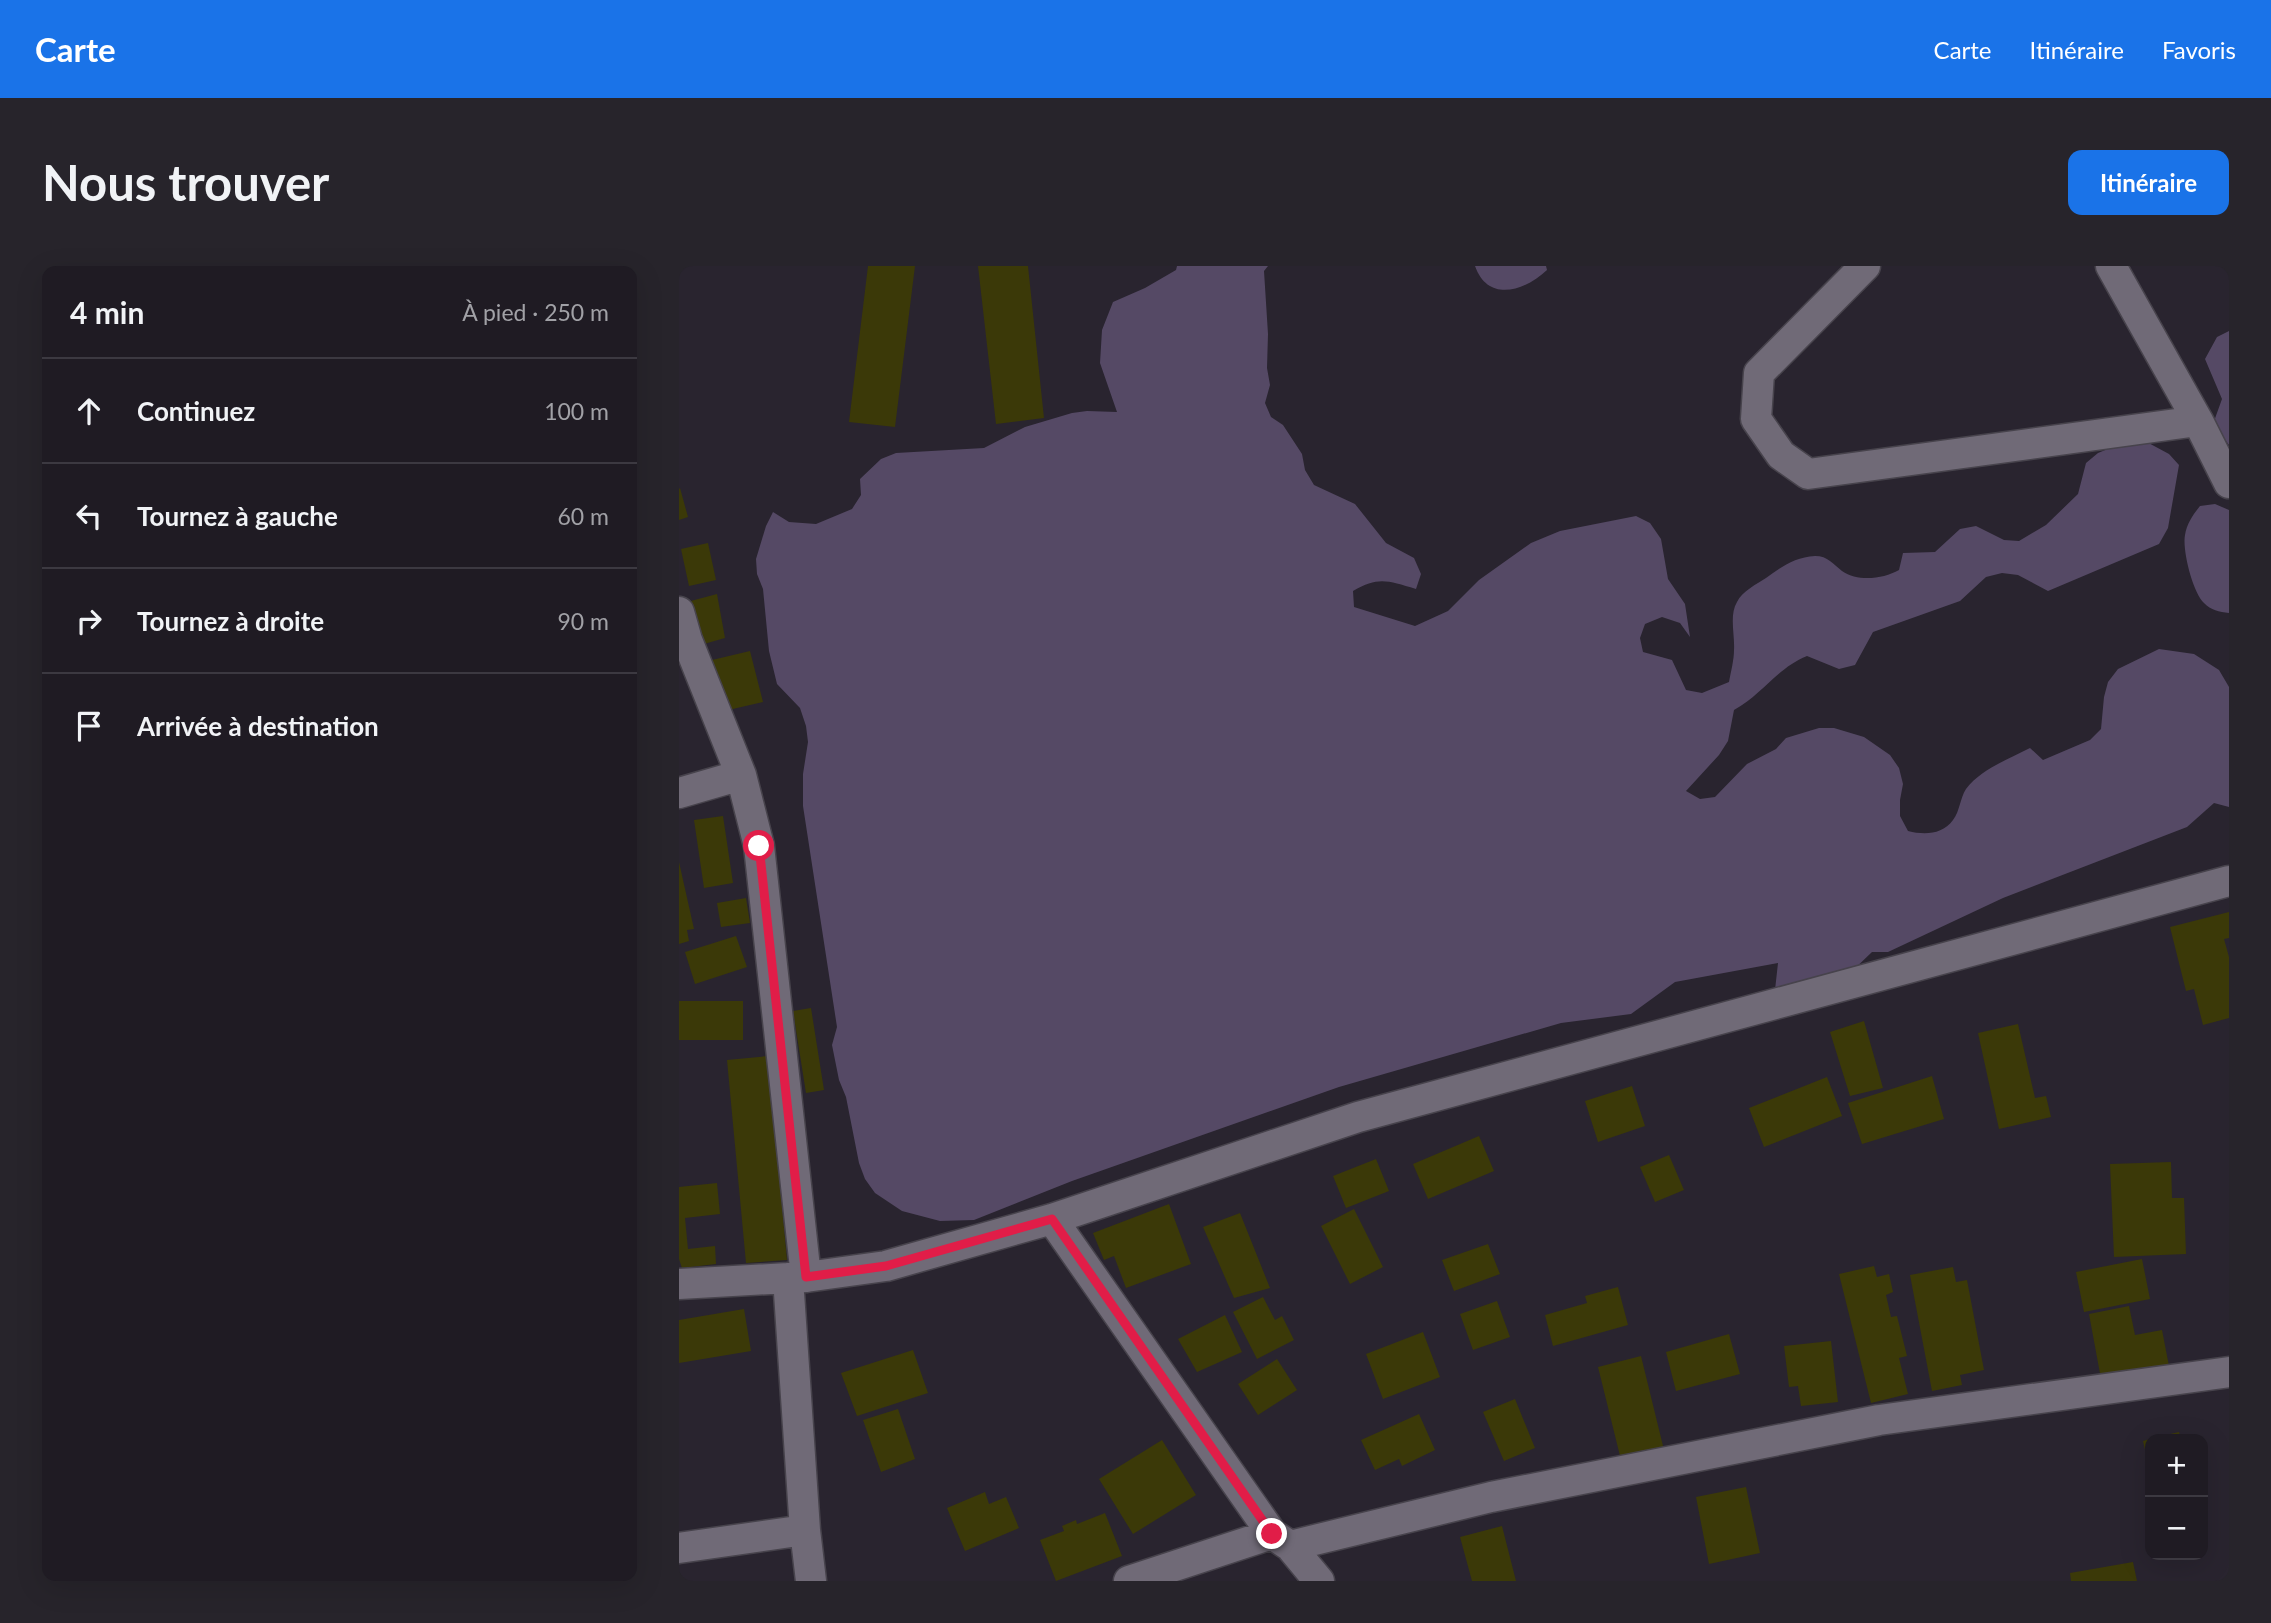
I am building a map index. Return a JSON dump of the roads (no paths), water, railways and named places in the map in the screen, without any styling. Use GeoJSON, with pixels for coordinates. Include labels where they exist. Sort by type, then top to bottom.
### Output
{"type":"FeatureCollection","features":[{"type":"Feature","properties":{"kind":"street"},"geometry":{"type":"LineString","coordinates":[[1865,266],[1759,373],[1756,419],[1781,455],[1808,474],[2198,421]]}},
{"type":"Feature","properties":{"kind":"street"},"geometry":{"type":"LineString","coordinates":[[2111,266],[2198,421],[2229,483]]}},
{"type":"Feature","properties":{"kind":"street"},"geometry":{"type":"LineString","coordinates":[[679,612],[687,640],[741,775],[759,846],[797,1277],[805,1531],[811,1581]]}},
{"type":"Feature","properties":{"kind":"street"},"geometry":{"type":"LineString","coordinates":[[679,793],[741,775]]}},
{"type":"Feature","properties":{"kind":"street"},"geometry":{"type":"LineString","coordinates":[[679,1284],[797,1277],[886,1266],[1052,1219],[1358,1117],[2229,881]]}},
{"type":"Feature","properties":{"kind":"street"},"geometry":{"type":"LineString","coordinates":[[1052,1219],[1281,1540],[1319,1581]]}},
{"type":"Feature","properties":{"kind":"street"},"geometry":{"type":"LineString","coordinates":[[1129,1581],[1281,1540],[1879,1420],[2229,1372]]}},
{"type":"Feature","properties":{"kind":"street"},"geometry":{"type":"LineString","coordinates":[[679,1548],[805,1531]]}}]}
